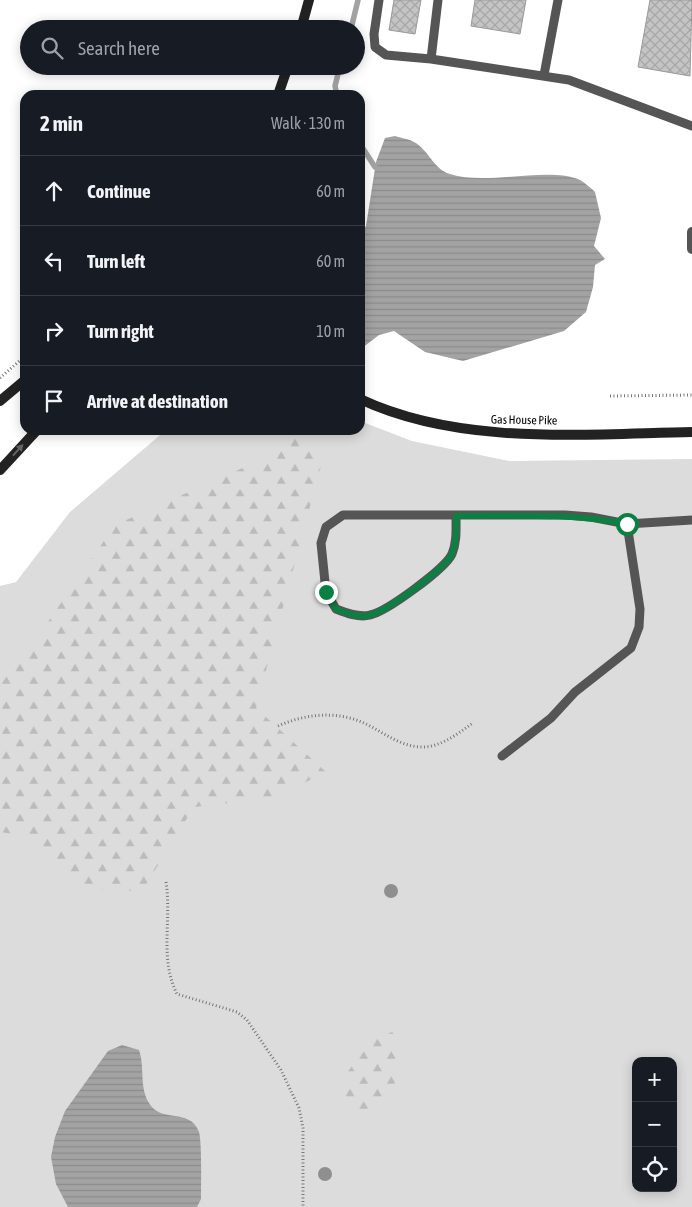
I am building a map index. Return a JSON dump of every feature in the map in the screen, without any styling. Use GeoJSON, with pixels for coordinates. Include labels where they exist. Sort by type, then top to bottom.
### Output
{"type":"FeatureCollection","features":[{"type":"Feature","properties":{"kind":"main road"},"geometry":{"type":"LineString","coordinates":[[303,20],[309,0]]}},
{"type":"Feature","properties":{"kind":"main road"},"geometry":{"type":"LineString","coordinates":[[280,90],[285,75]]}},
{"type":"Feature","properties":{"kind":"main road"},"geometry":{"type":"LineString","coordinates":[[0,401],[20,384]]}},
{"type":"Feature","properties":{"kind":"main road","name":"Gas House Pike"},"geometry":{"type":"LineString","coordinates":[[365,402],[378,408],[433,422],[480,431],[603,434],[692,432]]}},
{"type":"Feature","properties":{"kind":"main road"},"geometry":{"type":"LineString","coordinates":[[0,470],[32,435]]}},
{"type":"Feature","properties":{"kind":"street"},"geometry":{"type":"LineString","coordinates":[[692,232],[692,249]]}},
{"type":"Feature","properties":{"kind":"lane"},"geometry":{"type":"LineString","coordinates":[[379,0],[374,34],[375,47],[386,55],[431,59],[569,80],[692,126]]}},
{"type":"Feature","properties":{"kind":"lane"},"geometry":{"type":"LineString","coordinates":[[431,59],[438,0]]}},
{"type":"Feature","properties":{"kind":"lane"},"geometry":{"type":"LineString","coordinates":[[544,75],[558,0]]}},
{"type":"Feature","properties":{"kind":"lane"},"geometry":{"type":"LineString","coordinates":[[456,516],[456,539],[451,555],[440,568],[402,598],[370,615],[350,614],[336,609],[326,592],[321,543],[326,527],[343,515],[565,515],[592,517],[627,524],[692,520]]}},
{"type":"Feature","properties":{"kind":"lane"},"geometry":{"type":"LineString","coordinates":[[502,756],[551,718],[575,692],[630,648],[639,627],[640,609],[627,524]]}},
{"type":"Feature","properties":{"kind":"path"},"geometry":{"type":"LineString","coordinates":[[0,378],[20,360]]}},
{"type":"Feature","properties":{"kind":"path"},"geometry":{"type":"LineString","coordinates":[[610,396],[692,394]]}},
{"type":"Feature","properties":{"kind":"path"},"geometry":{"type":"LineString","coordinates":[[278,726],[297,717],[316,715],[342,716],[367,724],[405,745],[424,747],[446,742],[473,723]]}},
{"type":"Feature","properties":{"kind":"path"},"geometry":{"type":"LineString","coordinates":[[166,882],[169,900],[166,957],[170,980],[177,994],[237,1012],[247,1020],[281,1070],[299,1108],[304,1128],[304,1207]]}},
{"type":"Feature","properties":{"kind":"green space"},"geometry":{"type":"Polygon","coordinates":[[[365,423],[412,441],[509,461],[692,459],[692,1207],[0,1207],[0,586],[16,582],[70,512],[160,435],[365,435],[365,423]]]}},
{"type":"Feature","properties":{"kind":"green space"},"geometry":{"type":"Polygon","coordinates":[[[295,435],[305,435],[323,458],[256,708],[326,772],[274,798],[194,807],[142,891],[83,889],[20,835],[0,832],[0,685],[43,629],[115,525],[265,458],[295,435]]]}},
{"type":"Feature","properties":{"kind":"green space"},"geometry":{"type":"Polygon","coordinates":[[[392,1032],[401,1041],[401,1062],[390,1099],[374,1116],[354,1109],[343,1093],[346,1074],[372,1040],[392,1032]]]}},
{"type":"Feature","properties":{"kind":"shaded area"},"geometry":{"type":"Polygon","coordinates":[[[395,136],[414,142],[424,150],[439,168],[450,174],[481,178],[535,175],[567,176],[580,180],[593,190],[601,218],[594,246],[605,259],[595,265],[593,287],[586,312],[564,331],[463,361],[425,352],[394,331],[379,335],[365,346],[365,228],[376,162],[385,138],[395,136]]]}},
{"type":"Feature","properties":{"kind":"shaded area"},"geometry":{"type":"Polygon","coordinates":[[[122,1045],[139,1050],[144,1090],[149,1103],[154,1109],[161,1113],[189,1120],[195,1124],[199,1132],[201,1199],[197,1207],[68,1207],[56,1184],[51,1157],[55,1137],[65,1111],[108,1051],[122,1045]]]}},
{"type":"Feature","properties":{"kind":"building"},"geometry":{"type":"Polygon","coordinates":[[[394,0],[421,0],[415,34],[389,30],[394,0]]]}},
{"type":"Feature","properties":{"kind":"building"},"geometry":{"type":"Polygon","coordinates":[[[475,0],[526,0],[520,34],[471,26],[475,0]]]}},
{"type":"Feature","properties":{"kind":"building"},"geometry":{"type":"Polygon","coordinates":[[[650,0],[692,0],[690,76],[638,67],[650,0]]]}},
{"type":"Feature","properties":{"kind":"waterway"},"geometry":{"type":"LineString","coordinates":[[353,20],[358,0]]}},
{"type":"Feature","properties":{"kind":"waterway"},"geometry":{"type":"LineString","coordinates":[[336,90],[338,75]]}},
{"type":"Feature","properties":{"kind":"waterway"},"geometry":{"type":"LineString","coordinates":[[365,152],[375,167]]}},
{"type":"Feature","properties":{"kind":"route"},"geometry":{"type":"LineString","coordinates":[[326,592],[336,609],[350,614],[370,615],[402,598],[440,568],[451,555],[456,539],[456,516],[565,515],[592,517],[627,524]]}}]}
